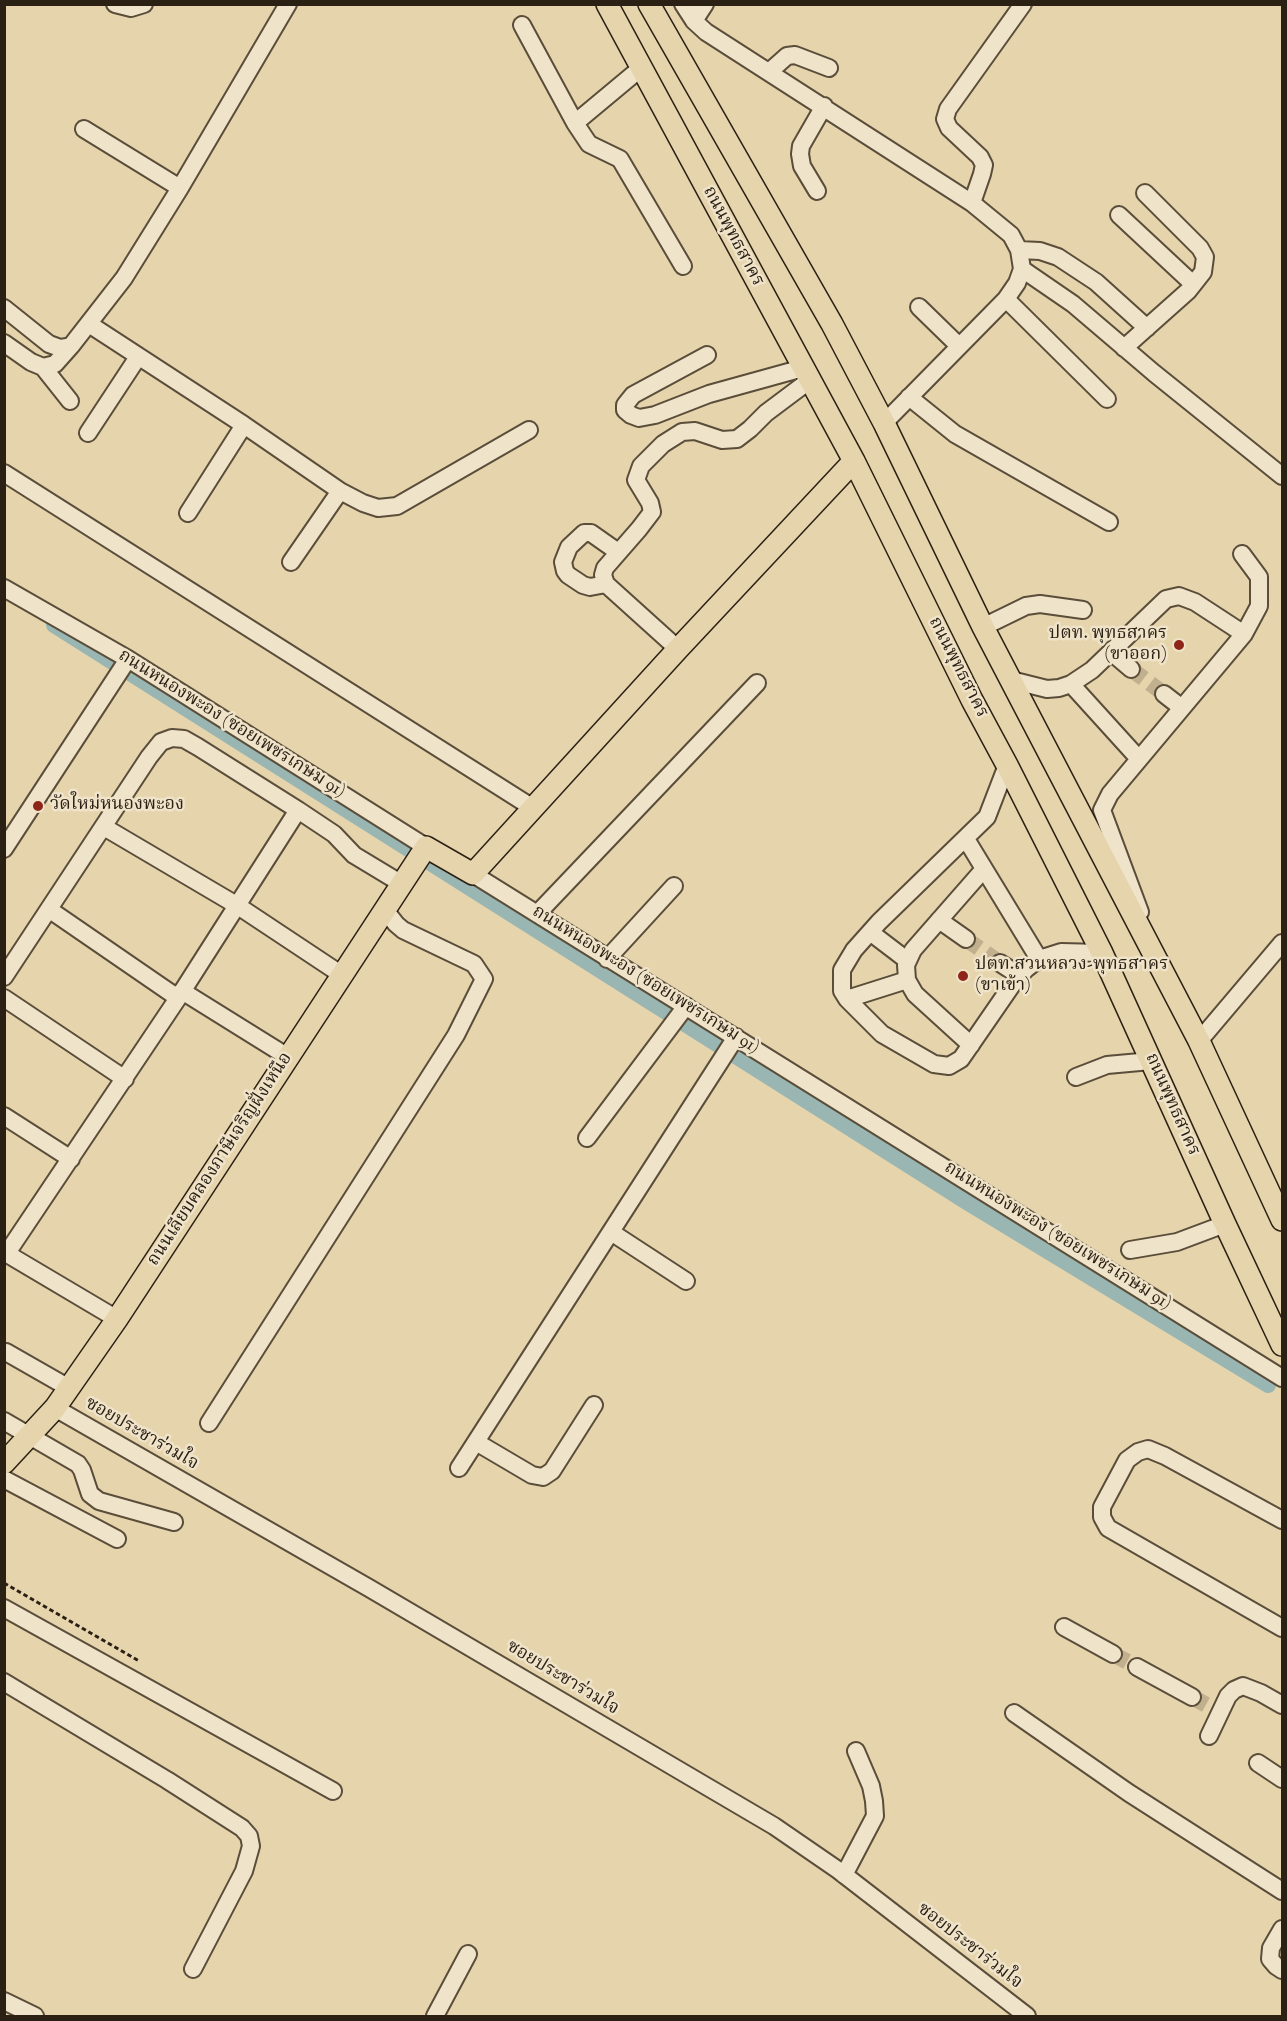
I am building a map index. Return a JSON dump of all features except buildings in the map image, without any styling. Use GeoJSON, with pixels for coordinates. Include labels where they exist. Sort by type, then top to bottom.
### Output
{"type":"FeatureCollection","features":[{"type":"Feature","properties":{"kind":"main road","name":"ถนนพุทธสาคร"},"geometry":{"type":"LineString","coordinates":[[607,4],[854,461],[967,690],[1102,953],[1282,1345]]}},
{"type":"Feature","properties":{"kind":"main road"},"geometry":{"type":"LineString","coordinates":[[649,4],[832,324],[884,423],[982,627],[1199,1041],[1282,1220]]}},
{"type":"Feature","properties":{"kind":"main road"},"geometry":{"type":"LineString","coordinates":[[473,874],[678,649],[854,461]]}},
{"type":"Feature","properties":{"kind":"main road","name":"ถนนหนองพะอง (ซอยเพชรเกษม 91)"},"geometry":{"type":"LineString","coordinates":[[426,847],[473,874]]}},
{"type":"Feature","properties":{"kind":"main road","name":"ถนนเลียบคลองภาษีเจริญฝั่งเหนือ"},"geometry":{"type":"LineString","coordinates":[[4,1463],[55,1408],[117,1319],[426,847]]}},
{"type":"Feature","properties":{"kind":"street"},"geometry":{"type":"LineString","coordinates":[[115,4],[131,8],[144,4]]}},
{"type":"Feature","properties":{"kind":"street"},"geometry":{"type":"LineString","coordinates":[[43,367],[55,364],[124,278],[180,188],[288,4]]}},
{"type":"Feature","properties":{"kind":"street"},"geometry":{"type":"LineString","coordinates":[[683,4],[694,21],[706,32],[972,203],[1011,235],[1019,250],[1022,269],[1017,283],[1006,299],[884,423]]}},
{"type":"Feature","properties":{"kind":"street"},"geometry":{"type":"LineString","coordinates":[[694,21],[705,4]]}},
{"type":"Feature","properties":{"kind":"street"},"geometry":{"type":"LineString","coordinates":[[972,203],[984,165],[950,128],[945,119],[948,109],[1023,4]]}},
{"type":"Feature","properties":{"kind":"street"},"geometry":{"type":"LineString","coordinates":[[522,25],[580,133],[589,144],[620,159],[683,266]]}},
{"type":"Feature","properties":{"kind":"street"},"geometry":{"type":"LineString","coordinates":[[769,72],[787,56],[795,55],[829,68]]}},
{"type":"Feature","properties":{"kind":"street"},"geometry":{"type":"LineString","coordinates":[[575,123],[641,68]]}},
{"type":"Feature","properties":{"kind":"street"},"geometry":{"type":"LineString","coordinates":[[817,191],[802,166],[800,154],[801,146],[824,106]]}},
{"type":"Feature","properties":{"kind":"street"},"geometry":{"type":"LineString","coordinates":[[84,129],[180,188]]}},
{"type":"Feature","properties":{"kind":"street"},"geometry":{"type":"LineString","coordinates":[[1124,348],[1203,272],[1205,257],[1200,248],[1145,193]]}},
{"type":"Feature","properties":{"kind":"street"},"geometry":{"type":"LineString","coordinates":[[1119,215],[1193,284]]}},
{"type":"Feature","properties":{"kind":"street"},"geometry":{"type":"LineString","coordinates":[[1019,250],[1040,251],[1058,257],[1096,282],[1147,328]]}},
{"type":"Feature","properties":{"kind":"street"},"geometry":{"type":"LineString","coordinates":[[1022,269],[1073,304],[1282,476]]}},
{"type":"Feature","properties":{"kind":"street"},"geometry":{"type":"LineString","coordinates":[[1006,299],[1107,399]]}},
{"type":"Feature","properties":{"kind":"street"},"geometry":{"type":"LineString","coordinates":[[4,308],[49,344],[60,348],[71,346]]}},
{"type":"Feature","properties":{"kind":"street"},"geometry":{"type":"LineString","coordinates":[[919,308],[959,346]]}},
{"type":"Feature","properties":{"kind":"street"},"geometry":{"type":"LineString","coordinates":[[89,324],[340,491],[378,508],[397,506],[529,430]]}},
{"type":"Feature","properties":{"kind":"street"},"geometry":{"type":"LineString","coordinates":[[4,344],[43,367],[70,401]]}},
{"type":"Feature","properties":{"kind":"street"},"geometry":{"type":"LineString","coordinates":[[707,355],[633,395],[625,405],[625,410],[639,418],[655,415],[709,394],[806,374]]}},
{"type":"Feature","properties":{"kind":"street"},"geometry":{"type":"LineString","coordinates":[[88,433],[138,357]]}},
{"type":"Feature","properties":{"kind":"street"},"geometry":{"type":"LineString","coordinates":[[678,649],[606,584],[603,575],[605,568],[652,512],[650,503],[636,480],[641,466],[663,444],[681,432],[694,431],[722,440],[737,439],[806,374]]}},
{"type":"Feature","properties":{"kind":"street"},"geometry":{"type":"LineString","coordinates":[[909,397],[955,434],[1109,522]]}},
{"type":"Feature","properties":{"kind":"street"},"geometry":{"type":"LineString","coordinates":[[188,513],[244,425]]}},
{"type":"Feature","properties":{"kind":"street"},"geometry":{"type":"LineString","coordinates":[[4,473],[533,808]]}},
{"type":"Feature","properties":{"kind":"street"},"geometry":{"type":"LineString","coordinates":[[291,562],[340,491]]}},
{"type":"Feature","properties":{"kind":"street"},"geometry":{"type":"LineString","coordinates":[[606,584],[590,587],[583,585],[568,575],[563,562],[569,547],[584,533],[591,533],[618,552]]}},
{"type":"Feature","properties":{"kind":"street"},"geometry":{"type":"LineString","coordinates":[[1165,978],[1102,810],[1110,794],[1244,634],[1259,606],[1260,590],[1259,577],[1242,554]]}},
{"type":"Feature","properties":{"kind":"street","name":"ถนนหนองพะอง (ซอยเพชรเกษม 91)"},"geometry":{"type":"LineString","coordinates":[[4,588],[128,659],[426,847]]}},
{"type":"Feature","properties":{"kind":"street"},"geometry":{"type":"LineString","coordinates":[[1011,680],[1047,689],[1071,684],[1092,670],[1166,599],[1179,596],[1195,602],[1244,634]]}},
{"type":"Feature","properties":{"kind":"street"},"geometry":{"type":"LineString","coordinates":[[982,627],[1026,606],[1040,604],[1083,610]]}},
{"type":"Feature","properties":{"kind":"street"},"geometry":{"type":"LineString","coordinates":[[1111,652],[1131,669]]}},
{"type":"Feature","properties":{"kind":"street"},"geometry":{"type":"LineString","coordinates":[[4,849],[128,659]]}},
{"type":"Feature","properties":{"kind":"street"},"geometry":{"type":"LineString","coordinates":[[537,914],[757,683]]}},
{"type":"Feature","properties":{"kind":"street"},"geometry":{"type":"LineString","coordinates":[[1071,684],[1139,759]]}},
{"type":"Feature","properties":{"kind":"street"},"geometry":{"type":"LineString","coordinates":[[1164,694],[1182,708]]}},
{"type":"Feature","properties":{"kind":"street"},"geometry":{"type":"LineString","coordinates":[[4,977],[149,757],[160,742],[172,738],[184,739],[198,747],[298,810],[334,834],[354,855],[402,884]]}},
{"type":"Feature","properties":{"kind":"street"},"geometry":{"type":"LineString","coordinates":[[1007,765],[987,817],[854,950],[842,970],[842,991],[882,1034],[934,1064],[949,1066],[961,1059],[1020,976],[1039,959],[1061,952],[1102,953]]}},
{"type":"Feature","properties":{"kind":"street"},"geometry":{"type":"LineString","coordinates":[[117,1319],[6,1252],[71,1160],[238,906],[298,810]]}},
{"type":"Feature","properties":{"kind":"street"},"geometry":{"type":"LineString","coordinates":[[104,827],[238,906],[342,975]]}},
{"type":"Feature","properties":{"kind":"street"},"geometry":{"type":"LineString","coordinates":[[966,838],[1039,959]]}},
{"type":"Feature","properties":{"kind":"street"},"geometry":{"type":"LineString","coordinates":[[971,1045],[915,994],[907,980],[906,965],[913,950],[984,869]]}},
{"type":"Feature","properties":{"kind":"street","name":"ถนนหนองพะอง (ซอยเพชรเกษม 91)"},"geometry":{"type":"LineString","coordinates":[[473,874],[1282,1377]]}},
{"type":"Feature","properties":{"kind":"street"},"geometry":{"type":"LineString","coordinates":[[607,959],[674,886]]}},
{"type":"Feature","properties":{"kind":"street"},"geometry":{"type":"LineString","coordinates":[[50,910],[180,994],[288,1057]]}},
{"type":"Feature","properties":{"kind":"street"},"geometry":{"type":"LineString","coordinates":[[209,1423],[456,1035],[484,979],[474,964],[403,930],[385,910]]}},
{"type":"Feature","properties":{"kind":"street"},"geometry":{"type":"LineString","coordinates":[[939,920],[966,939]]}},
{"type":"Feature","properties":{"kind":"street"},"geometry":{"type":"LineString","coordinates":[[870,932],[908,961]]}},
{"type":"Feature","properties":{"kind":"street"},"geometry":{"type":"LineString","coordinates":[[1199,1041],[1282,942]]}},
{"type":"Feature","properties":{"kind":"street"},"geometry":{"type":"LineString","coordinates":[[1000,963],[1020,976]]}},
{"type":"Feature","properties":{"kind":"street"},"geometry":{"type":"LineString","coordinates":[[847,999],[907,980]]}},
{"type":"Feature","properties":{"kind":"street"},"geometry":{"type":"LineString","coordinates":[[4,998],[125,1078]]}},
{"type":"Feature","properties":{"kind":"street"},"geometry":{"type":"LineString","coordinates":[[588,1138],[686,1006]]}},
{"type":"Feature","properties":{"kind":"street"},"geometry":{"type":"LineString","coordinates":[[459,1468],[736,1037]]}},
{"type":"Feature","properties":{"kind":"street"},"geometry":{"type":"LineString","coordinates":[[1076,1077],[1107,1065],[1151,1060]]}},
{"type":"Feature","properties":{"kind":"street"},"geometry":{"type":"LineString","coordinates":[[4,1116],[71,1160]]}},
{"type":"Feature","properties":{"kind":"street"},"geometry":{"type":"LineString","coordinates":[[1130,1250],[1177,1242],[1225,1224]]}},
{"type":"Feature","properties":{"kind":"street"},"geometry":{"type":"LineString","coordinates":[[611,1232],[686,1281]]}},
{"type":"Feature","properties":{"kind":"street"},"geometry":{"type":"LineString","coordinates":[[6,1352],[69,1388]]}},
{"type":"Feature","properties":{"kind":"street"},"geometry":{"type":"LineString","coordinates":[[476,1442],[532,1475],[543,1477],[552,1471],[594,1405]]}},
{"type":"Feature","properties":{"kind":"street","name":"ซอยประชาร่วมใจ"},"geometry":{"type":"LineString","coordinates":[[55,1408],[379,1593],[774,1826],[844,1875],[1027,2016]]}},
{"type":"Feature","properties":{"kind":"street"},"geometry":{"type":"LineString","coordinates":[[4,1421],[78,1464],[90,1494],[99,1501],[174,1522]]}},
{"type":"Feature","properties":{"kind":"street"},"geometry":{"type":"LineString","coordinates":[[1282,1520],[1148,1449],[1138,1452],[1127,1460],[1102,1507],[1102,1517],[1108,1528],[1282,1628]]}},
{"type":"Feature","properties":{"kind":"street"},"geometry":{"type":"LineString","coordinates":[[4,1479],[117,1539]]}},
{"type":"Feature","properties":{"kind":"street"},"geometry":{"type":"LineString","coordinates":[[4,1608],[333,1791]]}},
{"type":"Feature","properties":{"kind":"street"},"geometry":{"type":"LineString","coordinates":[[1064,1627],[1113,1654]]}},
{"type":"Feature","properties":{"kind":"street"},"geometry":{"type":"LineString","coordinates":[[1137,1667],[1192,1697]]}},
{"type":"Feature","properties":{"kind":"street"},"geometry":{"type":"LineString","coordinates":[[4,1682],[195,1798],[242,1828],[249,1836],[251,1846],[244,1871],[193,1969]]}},
{"type":"Feature","properties":{"kind":"street"},"geometry":{"type":"LineString","coordinates":[[1209,1736],[1214,1708],[1234,1690],[1244,1686],[1282,1705]]}},
{"type":"Feature","properties":{"kind":"street"},"geometry":{"type":"LineString","coordinates":[[1014,1713],[1130,1793],[1282,1891]]}},
{"type":"Feature","properties":{"kind":"street"},"geometry":{"type":"LineString","coordinates":[[844,1875],[875,1816],[871,1786],[856,1751]]}},
{"type":"Feature","properties":{"kind":"street"},"geometry":{"type":"LineString","coordinates":[[1258,1763],[1282,1779]]}},
{"type":"Feature","properties":{"kind":"street"},"geometry":{"type":"LineString","coordinates":[[1282,1929],[1271,1948],[1270,1959],[1282,1970]]}},
{"type":"Feature","properties":{"kind":"street"},"geometry":{"type":"LineString","coordinates":[[435,2016],[468,1954]]}},
{"type":"Feature","properties":{"kind":"street"},"geometry":{"type":"LineString","coordinates":[[4,2001],[35,2016]]}},
{"type":"Feature","properties":{"kind":"path"},"geometry":{"type":"LineString","coordinates":[[4,1583],[139,1661]]}},
{"type":"Feature","properties":{"kind":"waterway"},"geometry":{"type":"LineString","coordinates":[[54,625],[965,1201],[1268,1385]]}},
{"type":"Feature","properties":{"kind":"tunnel"},"geometry":{"type":"LineString","coordinates":[[1131,669],[1164,694]]}},
{"type":"Feature","properties":{"kind":"tunnel"},"geometry":{"type":"LineString","coordinates":[[966,939],[1000,963]]}},
{"type":"Feature","properties":{"kind":"tunnel"},"geometry":{"type":"LineString","coordinates":[[1113,1654],[1137,1667]]}},
{"type":"Feature","properties":{"kind":"tunnel"},"geometry":{"type":"LineString","coordinates":[[1192,1697],[1208,1706]]}},
{"type":"Feature","properties":{"kind":"place","name":"ปตท. พุทธสาคร (ขาออก)"},"geometry":{"type":"Point","coordinates":[1179,645]}},
{"type":"Feature","properties":{"kind":"place","name":"วัดใหม่หนองพะอง"},"geometry":{"type":"Point","coordinates":[38,806]}},
{"type":"Feature","properties":{"kind":"place","name":"ปตท.สวนหลวง-พุทธสาคร (ขาเข้า)"},"geometry":{"type":"Point","coordinates":[963,976]}}]}
